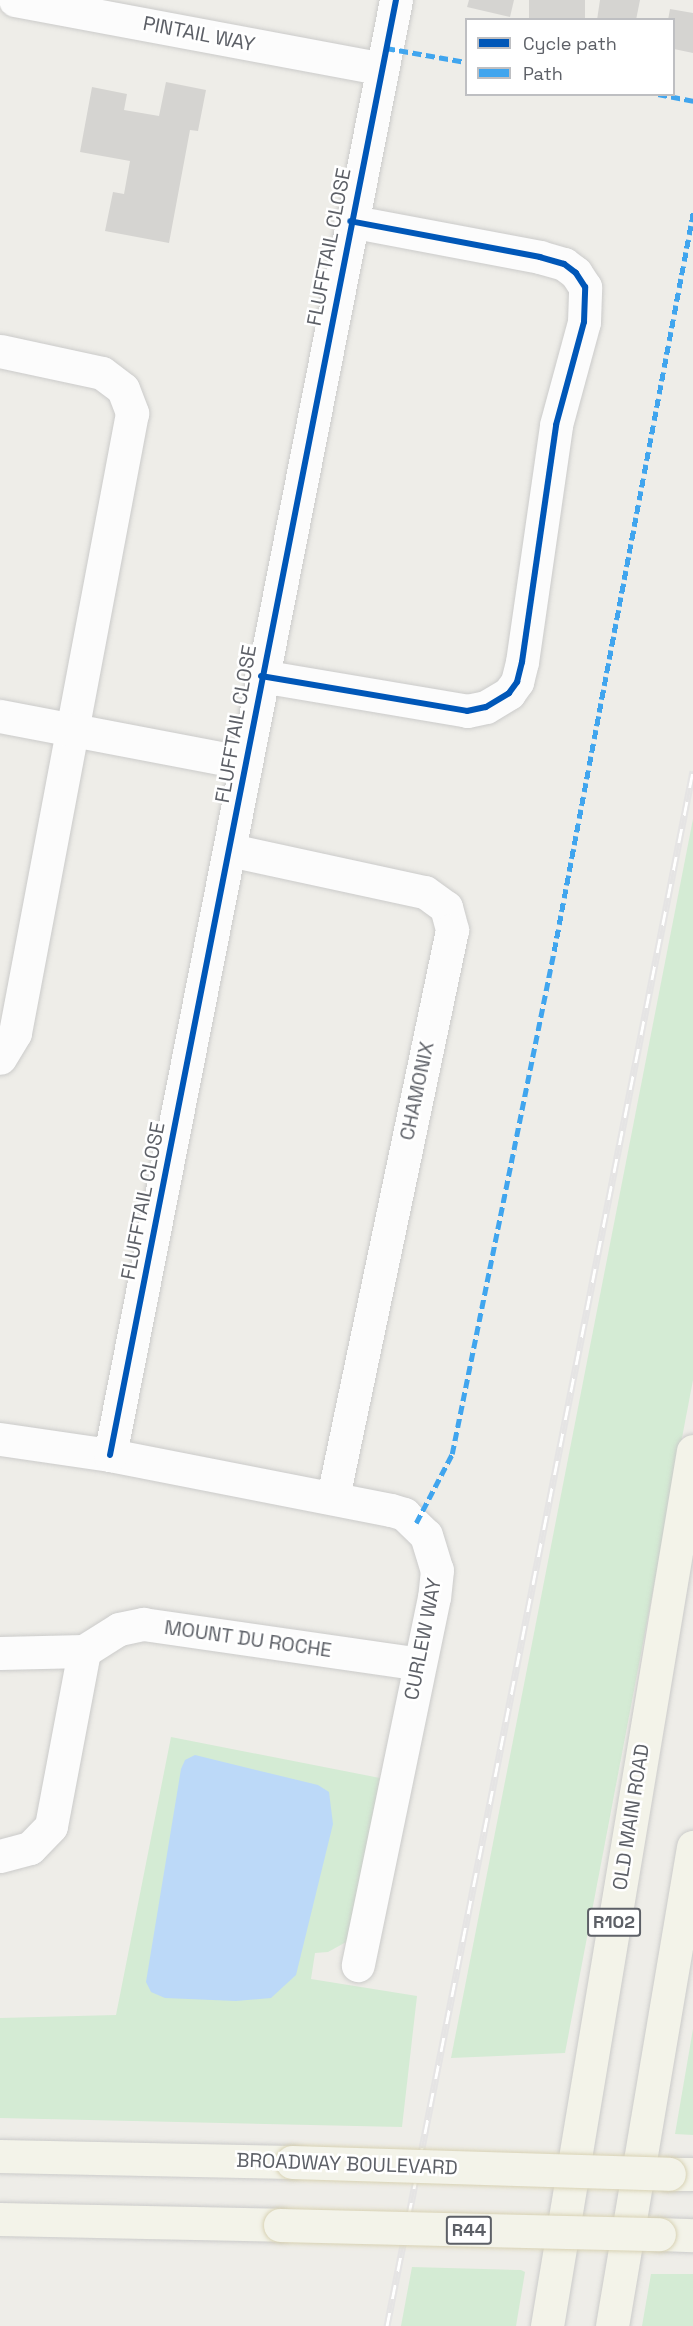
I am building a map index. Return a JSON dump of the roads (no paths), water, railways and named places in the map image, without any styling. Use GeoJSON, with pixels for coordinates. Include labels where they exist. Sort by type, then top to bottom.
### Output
{"type":"FeatureCollection","features":[{"type":"Feature","properties":{"kind":"main road","name":"OLD MAIN ROAD"},"geometry":{"type":"LineString","coordinates":[[547,2326],[693,1451]]}},
{"type":"Feature","properties":{"kind":"main road"},"geometry":{"type":"LineString","coordinates":[[612,2326],[693,1847]]}},
{"type":"Feature","properties":{"kind":"main road","name":"BROADWAY BOULEVARD"},"geometry":{"type":"LineString","coordinates":[[0,2156],[681,2174]]}},
{"type":"Feature","properties":{"kind":"main road","name":"R44"},"geometry":{"type":"LineString","coordinates":[[0,2219],[693,2235]]}},
{"type":"Feature","properties":{"kind":"street","name":"PINTAIL WAY"},"geometry":{"type":"LineString","coordinates":[[15,0],[382,69]]}},
{"type":"Feature","properties":{"kind":"street","name":"FLUFFTAIL CLOSE"},"geometry":{"type":"LineString","coordinates":[[110,1455],[230,850],[261,676],[350,221],[396,0]]}},
{"type":"Feature","properties":{"kind":"street"},"geometry":{"type":"LineString","coordinates":[[261,676],[467,711],[486,707],[509,693],[517,682],[522,662],[556,425],[584,322],[585,287],[576,273],[564,264],[540,257],[350,221]]}},
{"type":"Feature","properties":{"kind":"street"},"geometry":{"type":"LineString","coordinates":[[0,351],[102,373],[123,388],[132,413],[15,1033],[0,1058]]}},
{"type":"Feature","properties":{"kind":"street"},"geometry":{"type":"LineString","coordinates":[[0,716],[246,763]]}},
{"type":"Feature","properties":{"kind":"street","name":"CHAMONIX"},"geometry":{"type":"LineString","coordinates":[[230,850],[425,892],[446,907],[452,930],[333,1497]]}},
{"type":"Feature","properties":{"kind":"street","name":"CURLEW WAY"},"geometry":{"type":"LineString","coordinates":[[0,1439],[110,1455],[333,1497],[404,1514],[426,1535],[437,1570],[358,1965]]}},
{"type":"Feature","properties":{"kind":"street","name":"MOUNT DU ROCHE"},"geometry":{"type":"LineString","coordinates":[[84,1651],[119,1629],[143,1624],[418,1664]]}},
{"type":"Feature","properties":{"kind":"street"},"geometry":{"type":"LineString","coordinates":[[0,1653],[84,1651],[51,1826],[30,1848],[0,1856]]}},
{"type":"Feature","properties":{"kind":"water"},"geometry":{"type":"Polygon","coordinates":[[[195,1755],[318,1785],[329,1792],[333,1824],[296,1975],[271,1998],[236,2001],[165,1998],[151,1992],[146,1982],[181,1769],[185,1760],[195,1755]]]}},
{"type":"Feature","properties":{"kind":"railway"},"geometry":{"type":"LineString","coordinates":[[387,2326],[693,771]]}}]}
